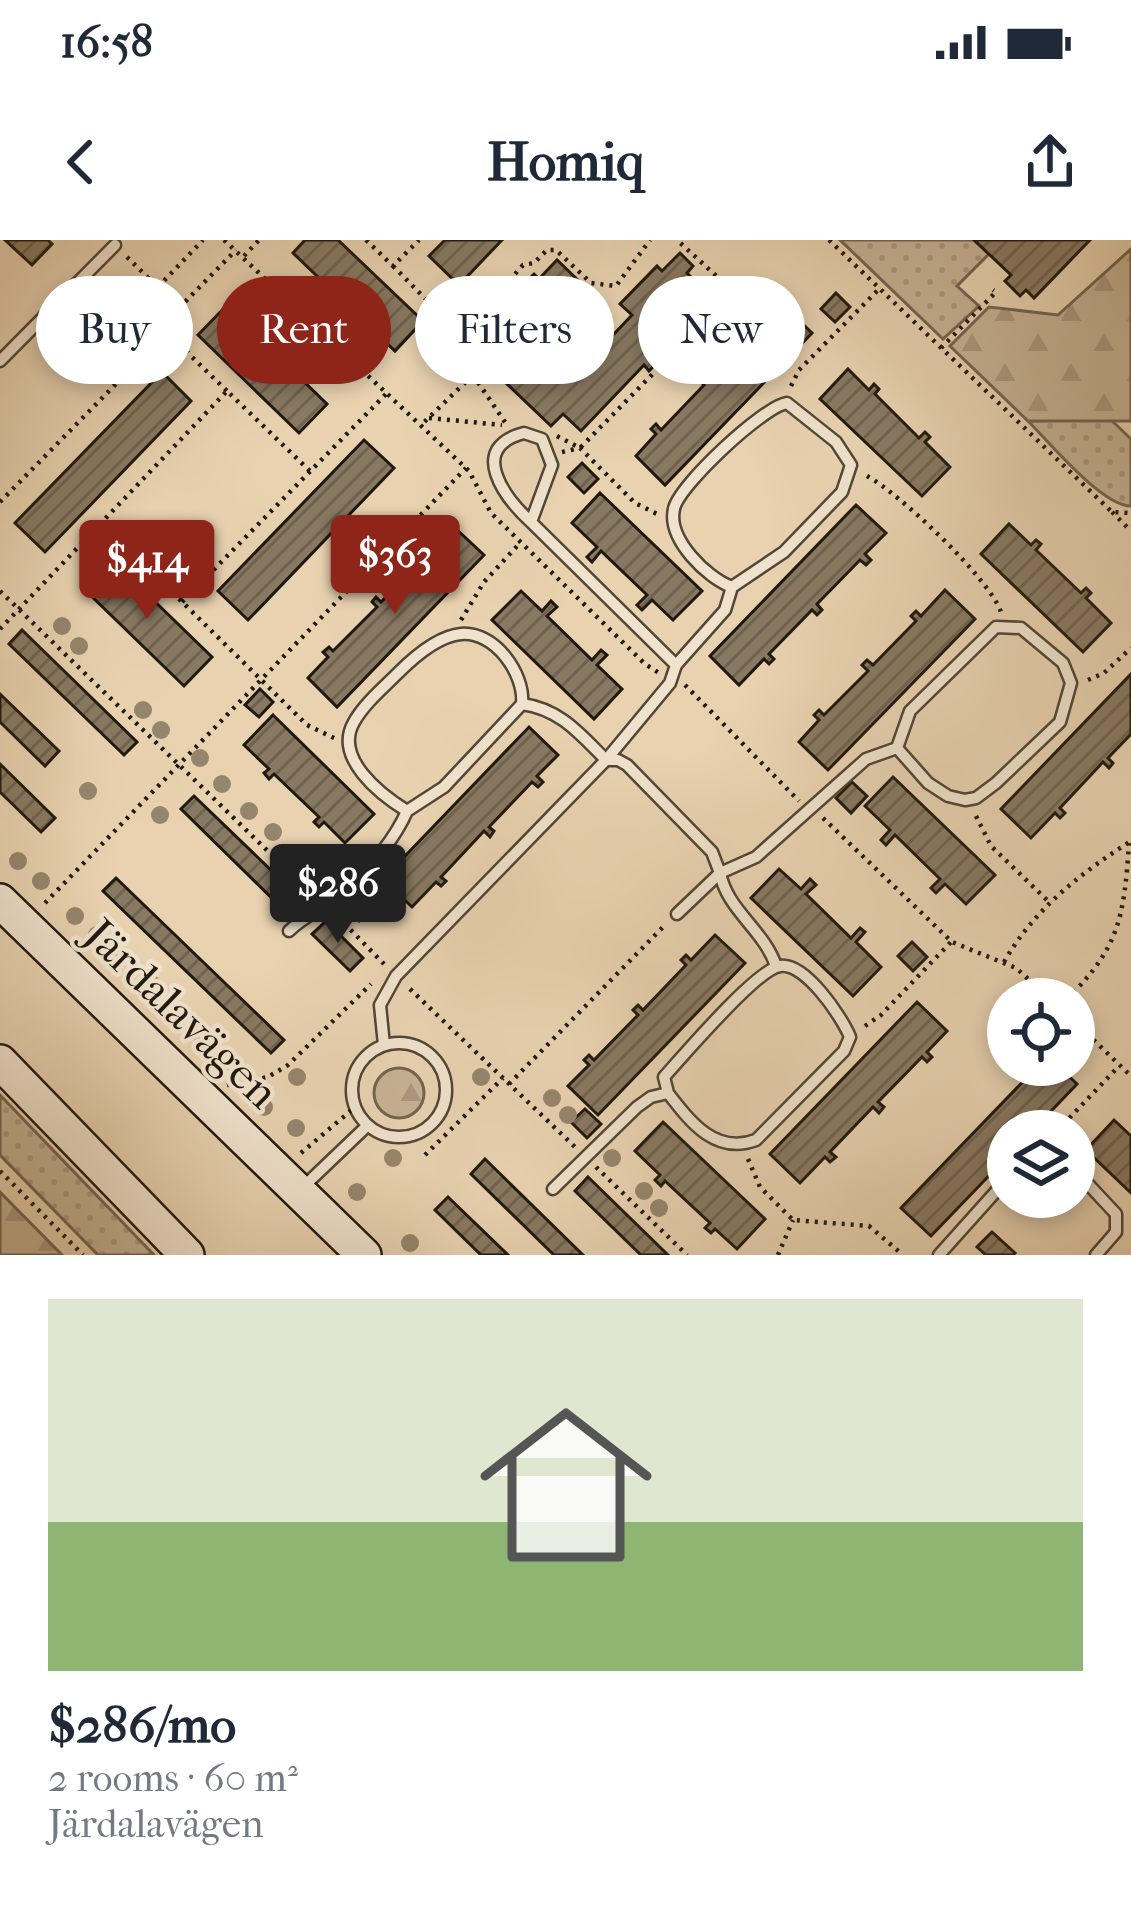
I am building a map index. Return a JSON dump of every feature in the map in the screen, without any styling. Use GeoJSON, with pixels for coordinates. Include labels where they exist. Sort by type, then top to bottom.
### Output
{"type":"FeatureCollection","features":[{"type":"Feature","properties":{"kind":"street","name":"Järdalavägen"},"geometry":{"type":"LineString","coordinates":[[12,913],[364,1255]]}},
{"type":"Feature","properties":{"kind":"street"},"geometry":{"type":"LineString","coordinates":[[0,1062],[187,1255]]}},
{"type":"Feature","properties":{"kind":"lane"},"geometry":{"type":"LineString","coordinates":[[0,361],[115,245]]}},
{"type":"Feature","properties":{"kind":"lane"},"geometry":{"type":"LineString","coordinates":[[354,1108],[367,1126],[393,1138],[430,1126],[445,1104],[445,1078],[432,1056],[410,1044],[384,1045],[378,1012],[392,972],[606,760],[670,683],[676,665],[725,610],[732,586],[770,563],[842,492],[850,470],[836,442],[787,403],[754,420],[677,500],[673,518],[692,555],[716,579],[732,586]]}},
{"type":"Feature","properties":{"kind":"lane"},"geometry":{"type":"LineString","coordinates":[[534,525],[551,455],[534,434],[514,436],[499,451],[495,473],[507,499],[676,665]]}},
{"type":"Feature","properties":{"kind":"lane"},"geometry":{"type":"LineString","coordinates":[[1003,625],[1021,628],[1063,663],[1071,683],[1060,722],[996,783],[972,799],[940,792],[897,748],[910,711],[987,632],[1003,625]]}},
{"type":"Feature","properties":{"kind":"lane"},"geometry":{"type":"LineString","coordinates":[[289,931],[342,893],[386,846],[407,811],[461,771],[522,704],[521,681],[500,652],[480,637],[457,634],[411,660],[352,725],[350,741],[363,774],[387,799],[407,811]]}},
{"type":"Feature","properties":{"kind":"lane"},"geometry":{"type":"LineString","coordinates":[[522,704],[561,717],[606,760],[627,766],[712,852],[726,894],[767,944],[776,966]]}},
{"type":"Feature","properties":{"kind":"lane"},"geometry":{"type":"LineString","coordinates":[[677,914],[720,873],[756,857],[866,759],[897,748]]}},
{"type":"Feature","properties":{"kind":"lane"},"geometry":{"type":"LineString","coordinates":[[788,965],[832,1004],[848,1034],[850,1044],[844,1051],[757,1140],[739,1147],[711,1139],[668,1093],[664,1077],[776,966],[788,965]]}},
{"type":"Feature","properties":{"kind":"lane","name":"Järdalavägen"},"geometry":{"type":"LineString","coordinates":[[354,1108],[351,1095],[356,1070],[384,1045]]}},
{"type":"Feature","properties":{"kind":"lane"},"geometry":{"type":"LineString","coordinates":[[553,1190],[643,1102],[668,1093]]}},
{"type":"Feature","properties":{"kind":"lane"},"geometry":{"type":"LineString","coordinates":[[299,1192],[367,1126]]}},
{"type":"Feature","properties":{"kind":"lane"},"geometry":{"type":"LineString","coordinates":[[1095,1192],[1116,1214],[1116,1232],[1096,1255]]}},
{"type":"Feature","properties":{"kind":"lane"},"geometry":{"type":"LineString","coordinates":[[939,1255],[987,1201]]}},
{"type":"Feature","properties":{"kind":"path"},"geometry":{"type":"LineString","coordinates":[[169,276],[203,240]]}},
{"type":"Feature","properties":{"kind":"path"},"geometry":{"type":"LineString","coordinates":[[244,256],[259,240]]}},
{"type":"Feature","properties":{"kind":"path"},"geometry":{"type":"LineString","coordinates":[[366,240],[415,288]]}},
{"type":"Feature","properties":{"kind":"path"},"geometry":{"type":"LineString","coordinates":[[393,266],[419,240]]}},
{"type":"Feature","properties":{"kind":"path"},"geometry":{"type":"LineString","coordinates":[[614,286],[650,240]]}},
{"type":"Feature","properties":{"kind":"path"},"geometry":{"type":"LineString","coordinates":[[551,455],[580,448],[691,335],[688,319],[723,282],[677,240]]}},
{"type":"Feature","properties":{"kind":"path"},"geometry":{"type":"LineString","coordinates":[[830,240],[1131,531]]}},
{"type":"Feature","properties":{"kind":"path"},"geometry":{"type":"LineString","coordinates":[[115,245],[147,276]]}},
{"type":"Feature","properties":{"kind":"path"},"geometry":{"type":"LineString","coordinates":[[193,294],[236,250]]}},
{"type":"Feature","properties":{"kind":"path"},"geometry":{"type":"LineString","coordinates":[[513,276],[547,250],[556,250],[584,276]]}},
{"type":"Feature","properties":{"kind":"path"},"geometry":{"type":"LineString","coordinates":[[787,403],[799,370],[880,288]]}},
{"type":"Feature","properties":{"kind":"path"},"geometry":{"type":"LineString","coordinates":[[941,348],[996,292],[993,290]]}},
{"type":"Feature","properties":{"kind":"path"},"geometry":{"type":"LineString","coordinates":[[193,357],[310,472]]}},
{"type":"Feature","properties":{"kind":"path"},"geometry":{"type":"LineString","coordinates":[[0,502],[110,384]]}},
{"type":"Feature","properties":{"kind":"path"},"geometry":{"type":"LineString","coordinates":[[421,425],[464,384]]}},
{"type":"Feature","properties":{"kind":"path"},"geometry":{"type":"LineString","coordinates":[[0,629],[227,391]]}},
{"type":"Feature","properties":{"kind":"path"},"geometry":{"type":"LineString","coordinates":[[182,602],[387,393]]}},
{"type":"Feature","properties":{"kind":"path"},"geometry":{"type":"LineString","coordinates":[[428,418],[508,426],[514,436]]}},
{"type":"Feature","properties":{"kind":"path"},"geometry":{"type":"LineString","coordinates":[[580,448],[634,503],[673,518]]}},
{"type":"Feature","properties":{"kind":"path"},"geometry":{"type":"LineString","coordinates":[[12,913],[180,764],[466,468]]}},
{"type":"Feature","properties":{"kind":"path"},"geometry":{"type":"LineString","coordinates":[[850,470],[893,494],[986,585],[1003,625]]}},
{"type":"Feature","properties":{"kind":"path"},"geometry":{"type":"LineString","coordinates":[[1112,512],[1131,512]]}},
{"type":"Feature","properties":{"kind":"path"},"geometry":{"type":"LineString","coordinates":[[102,523],[307,725],[328,737],[350,741]]}},
{"type":"Feature","properties":{"kind":"path"},"geometry":{"type":"LineString","coordinates":[[457,634],[472,598],[534,525]]}},
{"type":"Feature","properties":{"kind":"path"},"geometry":{"type":"LineString","coordinates":[[0,591],[687,1255]]}},
{"type":"Feature","properties":{"kind":"path"},"geometry":{"type":"LineString","coordinates":[[1071,683],[1104,673],[1131,648]]}},
{"type":"Feature","properties":{"kind":"path"},"geometry":{"type":"LineString","coordinates":[[972,799],[991,846],[1050,902]]}},
{"type":"Feature","properties":{"kind":"path"},"geometry":{"type":"LineString","coordinates":[[1004,962],[1050,902],[1082,873],[1130,841]]}},
{"type":"Feature","properties":{"kind":"path"},"geometry":{"type":"LineString","coordinates":[[1088,978],[1114,939],[1130,841]]}},
{"type":"Feature","properties":{"kind":"path"},"geometry":{"type":"LineString","coordinates":[[425,1155],[677,914]]}},
{"type":"Feature","properties":{"kind":"path"},"geometry":{"type":"LineString","coordinates":[[848,1034],[881,1015],[952,941]]}},
{"type":"Feature","properties":{"kind":"path"},"geometry":{"type":"LineString","coordinates":[[235,1095],[226,1086],[268,1077],[288,1066],[392,972]]}},
{"type":"Feature","properties":{"kind":"path"},"geometry":{"type":"LineString","coordinates":[[1095,1043],[1131,1076]]}},
{"type":"Feature","properties":{"kind":"path"},"geometry":{"type":"LineString","coordinates":[[1077,1110],[1119,1066]]}},
{"type":"Feature","properties":{"kind":"path"},"geometry":{"type":"LineString","coordinates":[[297,1155],[310,1149],[354,1108]]}},
{"type":"Feature","properties":{"kind":"path"},"geometry":{"type":"LineString","coordinates":[[746,1144],[753,1176],[793,1220],[868,1226],[903,1255]]}},
{"type":"Feature","properties":{"kind":"path"},"geometry":{"type":"LineString","coordinates":[[0,1171],[83,1255]]}},
{"type":"Feature","properties":{"kind":"path"},"geometry":{"type":"LineString","coordinates":[[778,1255],[793,1220]]}},
{"type":"Feature","properties":{"kind":"green space"},"geometry":{"type":"Polygon","coordinates":[[[840,240],[974,240],[989,254],[957,286],[979,306],[943,339],[840,240]]]}},
{"type":"Feature","properties":{"kind":"green space"},"geometry":{"type":"Polygon","coordinates":[[[1131,249],[1131,421],[1028,421],[950,346],[989,307],[1058,315],[1131,249]]]}},
{"type":"Feature","properties":{"kind":"green space"},"geometry":{"type":"Polygon","coordinates":[[[1110,419],[1131,439],[1131,506],[1091,485],[1028,421],[1110,419]]]}},
{"type":"Feature","properties":{"kind":"green space"},"geometry":{"type":"Polygon","coordinates":[[[399,1068],[417,1075],[424,1093],[417,1111],[399,1118],[381,1111],[374,1093],[381,1075],[399,1068]]]}},
{"type":"Feature","properties":{"kind":"green space"},"geometry":{"type":"Polygon","coordinates":[[[0,1095],[154,1255],[98,1255],[0,1155],[0,1095]]]}},
{"type":"Feature","properties":{"kind":"green space"},"geometry":{"type":"Polygon","coordinates":[[[0,1192],[62,1255],[0,1255],[0,1192]]]}},
{"type":"Feature","properties":{"kind":"building"},"geometry":{"type":"Polygon","coordinates":[[[5,240],[48,240],[52,244],[32,265],[5,240]]]}},
{"type":"Feature","properties":{"kind":"building"},"geometry":{"type":"Polygon","coordinates":[[[305,240],[338,240],[376,276],[317,276],[293,253],[305,240]]]}},
{"type":"Feature","properties":{"kind":"building"},"geometry":{"type":"Polygon","coordinates":[[[445,240],[502,240],[468,276],[450,276],[429,256],[445,240]]]}},
{"type":"Feature","properties":{"kind":"building"},"geometry":{"type":"Polygon","coordinates":[[[974,240],[1090,240],[1034,298],[1026,290],[1020,296],[1005,281],[1011,275],[974,240]]]}},
{"type":"Feature","properties":{"kind":"building"},"geometry":{"type":"Polygon","coordinates":[[[680,253],[693,266],[687,273],[690,276],[647,276],[657,266],[662,271],[680,253]]]}},
{"type":"Feature","properties":{"kind":"building"},"geometry":{"type":"Polygon","coordinates":[[[557,260],[574,276],[542,276],[557,260]]]}},
{"type":"Feature","properties":{"kind":"building"},"geometry":{"type":"Polygon","coordinates":[[[638,286],[638,371],[581,431],[563,414],[551,426],[507,384],[614,384],[614,334],[632,315],[620,304],[638,286]]]}},
{"type":"Feature","properties":{"kind":"building"},"geometry":{"type":"Polygon","coordinates":[[[391,291],[415,313],[415,330],[395,351],[391,347],[391,291]]]}},
{"type":"Feature","properties":{"kind":"building"},"geometry":{"type":"Polygon","coordinates":[[[836,293],[850,307],[835,322],[821,309],[836,293]]]}},
{"type":"Feature","properties":{"kind":"building"},"geometry":{"type":"Polygon","coordinates":[[[217,315],[217,353],[198,335],[217,315]]]}},
{"type":"Feature","properties":{"kind":"building"},"geometry":{"type":"Polygon","coordinates":[[[848,369],[869,390],[874,384],[879,389],[875,394],[919,438],[925,432],[930,437],[925,442],[950,467],[922,496],[820,399],[848,369]]]}},
{"type":"Feature","properties":{"kind":"building"},"geometry":{"type":"Polygon","coordinates":[[[150,384],[174,384],[191,401],[45,552],[15,523],[150,384]]]}},
{"type":"Feature","properties":{"kind":"building"},"geometry":{"type":"Polygon","coordinates":[[[248,384],[306,384],[327,404],[299,433],[248,384]]]}},
{"type":"Feature","properties":{"kind":"building"},"geometry":{"type":"Polygon","coordinates":[[[763,384],[665,485],[636,456],[656,434],[651,429],[656,424],[661,430],[704,385],[763,384]]]}},
{"type":"Feature","properties":{"kind":"building"},"geometry":{"type":"Polygon","coordinates":[[[364,440],[394,468],[248,620],[218,591],[364,440]]]}},
{"type":"Feature","properties":{"kind":"building"},"geometry":{"type":"Polygon","coordinates":[[[582,463],[598,479],[584,493],[568,477],[582,463]]]}},
{"type":"Feature","properties":{"kind":"building"},"geometry":{"type":"Polygon","coordinates":[[[600,493],[702,591],[673,620],[652,600],[642,610],[637,605],[647,595],[601,551],[592,562],[587,557],[597,547],[572,523],[600,493]]]}},
{"type":"Feature","properties":{"kind":"building"},"geometry":{"type":"Polygon","coordinates":[[[856,505],[886,533],[865,554],[871,560],[866,565],[860,560],[817,604],[822,610],[817,615],[812,610],[769,654],[774,659],[769,664],[764,659],[739,685],[710,656],[856,505]]]}},
{"type":"Feature","properties":{"kind":"building"},"geometry":{"type":"Polygon","coordinates":[[[1009,524],[1031,545],[1036,540],[1041,544],[1036,550],[1081,593],[1086,588],[1091,593],[1086,598],[1111,623],[1083,652],[981,554],[1009,524]]]}},
{"type":"Feature","properties":{"kind":"building"},"geometry":{"type":"Polygon","coordinates":[[[454,527],[484,555],[337,707],[308,678],[328,657],[323,652],[329,647],[333,651],[377,607],[372,602],[376,597],[381,602],[425,557],[420,552],[425,547],[430,552],[454,527]]]}},
{"type":"Feature","properties":{"kind":"building"},"geometry":{"type":"Polygon","coordinates":[[[110,558],[212,657],[184,686],[82,587],[110,558]]]}},
{"type":"Feature","properties":{"kind":"building"},"geometry":{"type":"Polygon","coordinates":[[[945,590],[975,619],[828,770],[799,742],[819,720],[814,715],[819,710],[824,715],[868,671],[862,665],[867,660],[873,665],[916,621],[911,616],[916,611],[921,616],[945,590]]]}},
{"type":"Feature","properties":{"kind":"building"},"geometry":{"type":"Polygon","coordinates":[[[521,591],[542,611],[551,601],[557,607],[547,616],[592,660],[601,650],[607,655],[597,665],[622,689],[594,719],[492,620],[521,591]]]}},
{"type":"Feature","properties":{"kind":"building"},"geometry":{"type":"Polygon","coordinates":[[[22,630],[137,742],[124,755],[9,644],[22,630]]]}},
{"type":"Feature","properties":{"kind":"building"},"geometry":{"type":"Polygon","coordinates":[[[1131,674],[1131,734],[1108,758],[1113,763],[1109,768],[1103,762],[1060,808],[1065,813],[1060,818],[1055,813],[1031,838],[1001,809],[1131,674]]]}},
{"type":"Feature","properties":{"kind":"building"},"geometry":{"type":"Polygon","coordinates":[[[260,689],[273,702],[259,717],[245,705],[260,689]]]}},
{"type":"Feature","properties":{"kind":"building"},"geometry":{"type":"Polygon","coordinates":[[[0,694],[59,751],[45,766],[0,722],[0,694]]]}},
{"type":"Feature","properties":{"kind":"building"},"geometry":{"type":"Polygon","coordinates":[[[273,715],[374,814],[345,843],[324,822],[319,827],[314,822],[319,817],[274,774],[269,779],[264,773],[269,769],[244,745],[273,715]]]}},
{"type":"Feature","properties":{"kind":"building"},"geometry":{"type":"Polygon","coordinates":[[[529,727],[558,755],[537,776],[543,782],[538,787],[532,782],[489,827],[494,831],[490,837],[484,831],[441,877],[446,881],[441,886],[436,882],[412,907],[383,879],[529,727]]]}},
{"type":"Feature","properties":{"kind":"building"},"geometry":{"type":"Polygon","coordinates":[[[0,764],[55,818],[41,832],[0,792],[0,764]]]}},
{"type":"Feature","properties":{"kind":"building"},"geometry":{"type":"Polygon","coordinates":[[[893,777],[995,875],[966,904],[945,884],[936,893],[931,888],[940,879],[895,835],[886,845],[881,840],[890,830],[865,806],[893,777]]]}},
{"type":"Feature","properties":{"kind":"building"},"geometry":{"type":"Polygon","coordinates":[[[852,782],[867,796],[851,813],[836,798],[852,782]]]}},
{"type":"Feature","properties":{"kind":"building"},"geometry":{"type":"Polygon","coordinates":[[[194,796],[301,899],[287,913],[181,809],[194,796]]]}},
{"type":"Feature","properties":{"kind":"building"},"geometry":{"type":"Polygon","coordinates":[[[779,869],[801,889],[810,879],[816,885],[806,894],[851,938],[860,928],[865,932],[856,942],[881,967],[853,996],[751,898],[779,869]]]}},
{"type":"Feature","properties":{"kind":"building"},"geometry":{"type":"Polygon","coordinates":[[[116,878],[284,1040],[271,1053],[103,891],[116,878]]]}},
{"type":"Feature","properties":{"kind":"building"},"geometry":{"type":"Polygon","coordinates":[[[357,892],[372,908],[359,921],[343,906],[357,892]]]}},
{"type":"Feature","properties":{"kind":"building"},"geometry":{"type":"Polygon","coordinates":[[[326,921],[363,958],[350,971],[312,934],[326,921]]]}},
{"type":"Feature","properties":{"kind":"building"},"geometry":{"type":"Polygon","coordinates":[[[715,935],[745,963],[598,1115],[568,1086],[589,1065],[584,1060],[589,1055],[594,1060],[638,1015],[633,1010],[638,1005],[643,1010],[686,965],[681,960],[686,955],[691,960],[715,935]]]}},
{"type":"Feature","properties":{"kind":"building"},"geometry":{"type":"Polygon","coordinates":[[[912,942],[927,957],[913,971],[898,956],[912,942]]]}},
{"type":"Feature","properties":{"kind":"building"},"geometry":{"type":"Polygon","coordinates":[[[917,1002],[947,1031],[927,1052],[932,1057],[927,1062],[922,1057],[878,1102],[884,1107],[879,1113],[873,1107],[830,1152],[836,1157],[830,1162],[825,1157],[800,1183],[770,1154],[917,1002]]]}},
{"type":"Feature","properties":{"kind":"building"},"geometry":{"type":"Polygon","coordinates":[[[1019,1086],[1075,1086],[1052,1110],[996,1110],[1019,1086]]]}},
{"type":"Feature","properties":{"kind":"building"},"geometry":{"type":"Polygon","coordinates":[[[585,1109],[601,1124],[587,1138],[571,1122],[585,1109]]]}},
{"type":"Feature","properties":{"kind":"building"},"geometry":{"type":"Polygon","coordinates":[[[987,1119],[987,1178],[931,1236],[901,1208],[987,1119]]]}},
{"type":"Feature","properties":{"kind":"building"},"geometry":{"type":"Polygon","coordinates":[[[1114,1120],[1131,1136],[1131,1193],[1095,1159],[1095,1140],[1114,1120]]]}},
{"type":"Feature","properties":{"kind":"building"},"geometry":{"type":"Polygon","coordinates":[[[663,1122],[765,1219],[737,1249],[715,1229],[711,1233],[705,1228],[710,1223],[665,1181],[661,1186],[655,1180],[660,1175],[635,1151],[663,1122]]]}},
{"type":"Feature","properties":{"kind":"building"},"geometry":{"type":"Polygon","coordinates":[[[485,1159],[583,1255],[554,1255],[471,1174],[485,1159]]]}},
{"type":"Feature","properties":{"kind":"building"},"geometry":{"type":"Polygon","coordinates":[[[588,1177],[668,1255],[641,1255],[575,1191],[588,1177]]]}},
{"type":"Feature","properties":{"kind":"building"},"geometry":{"type":"Polygon","coordinates":[[[448,1197],[508,1255],[481,1255],[435,1210],[448,1197]]]}},
{"type":"Feature","properties":{"kind":"building"},"geometry":{"type":"Polygon","coordinates":[[[992,1232],[1013,1255],[986,1255],[977,1247],[992,1232]]]}}]}
